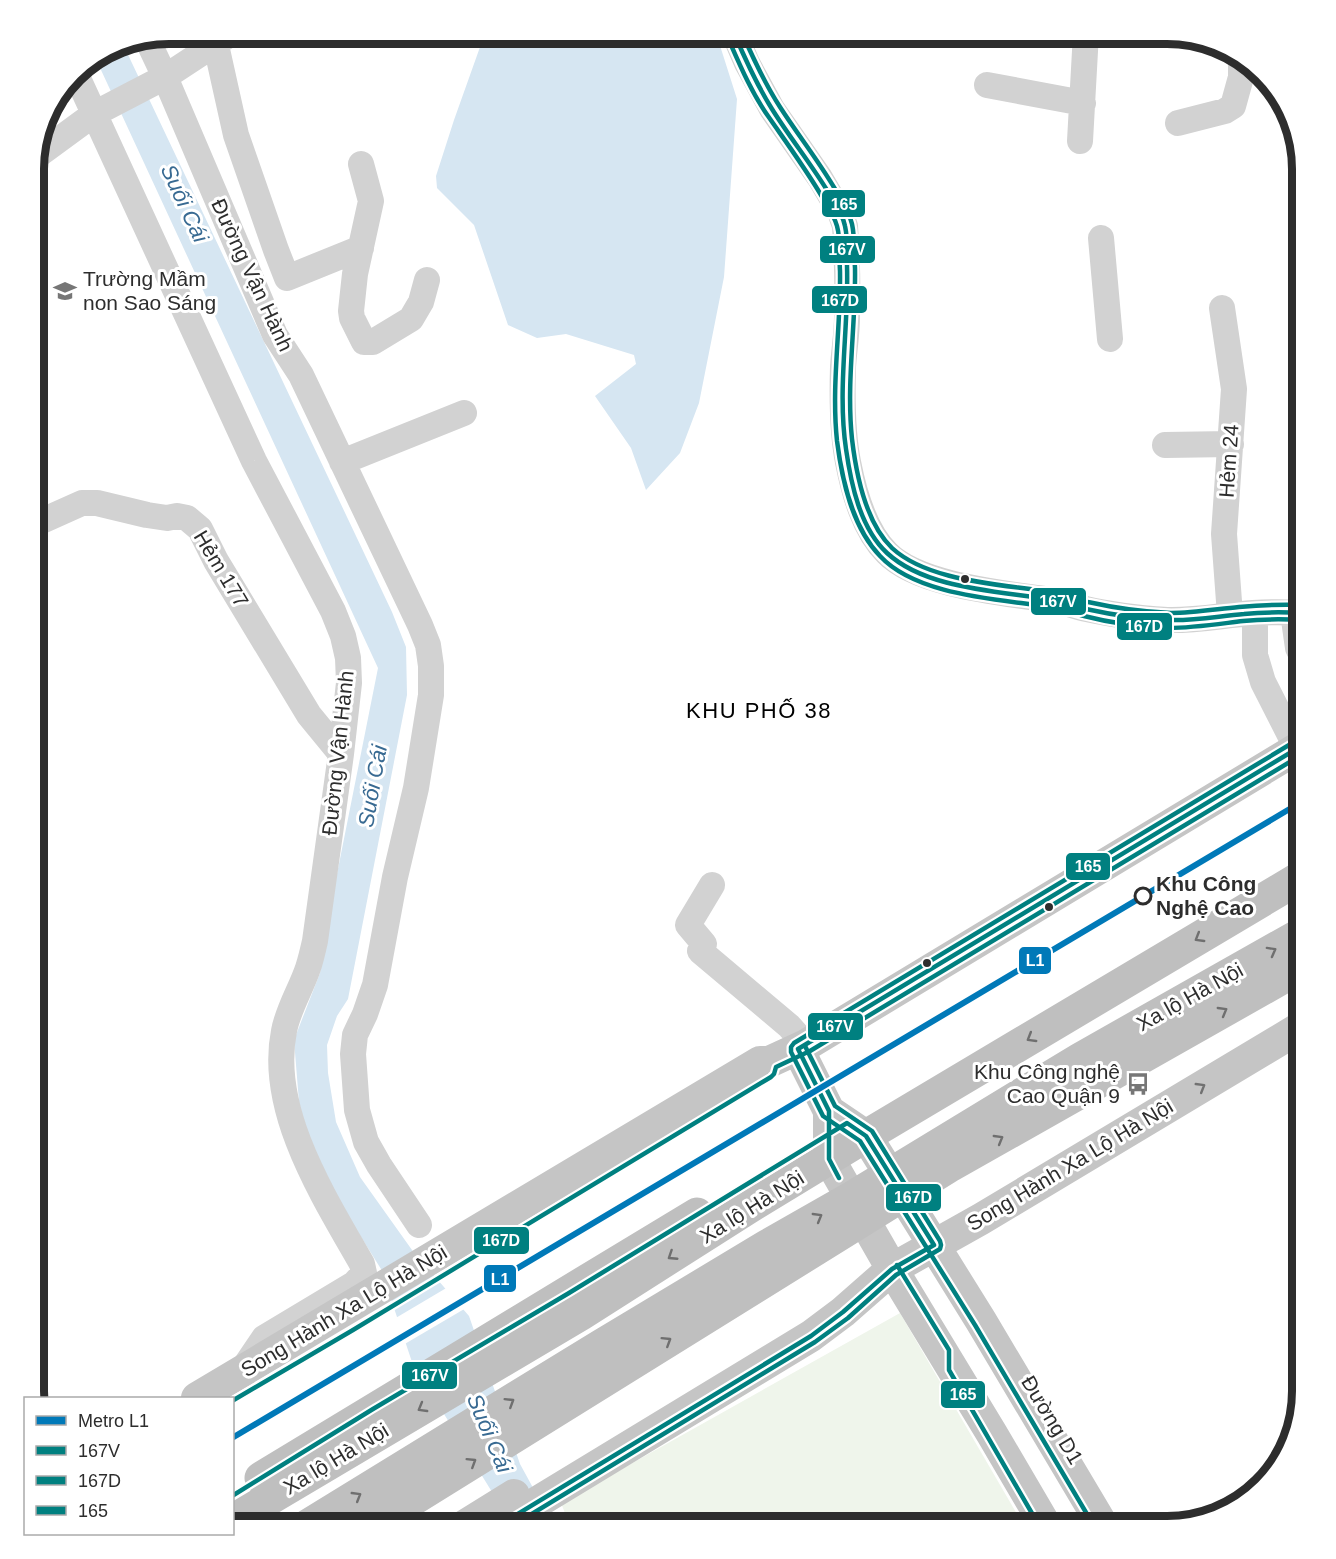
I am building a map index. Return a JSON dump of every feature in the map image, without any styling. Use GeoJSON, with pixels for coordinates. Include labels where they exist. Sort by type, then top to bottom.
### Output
{"type":"FeatureCollection","features":[{"type":"Feature","properties":{"kind":"highway","name":"Xa lộ Hà Nội"},"geometry":{"type":"LineString","coordinates":[[234,1495],[379,1419],[575,1304],[746,1209],[840,1132],[1292,882]]}},
{"type":"Feature","properties":{"kind":"highway","name":"Xa lộ Hà Nội"},"geometry":{"type":"LineString","coordinates":[[610,1359],[767,1246],[857,1209],[897,1185],[1080,1059],[1292,939]]}},
{"type":"Feature","properties":{"kind":"highway","name":"Xa lộ Hà Nội"},"geometry":{"type":"LineString","coordinates":[[897,1185],[948,1167],[1292,972]]}},
{"type":"Feature","properties":{"kind":"highway","name":"Xa lộ Hà Nội"},"geometry":{"type":"LineString","coordinates":[[330,1516],[414,1479],[610,1359],[824,1245],[857,1209]]}},
{"type":"Feature","properties":{"kind":"highway"},"geometry":{"type":"LineString","coordinates":[[767,1246],[824,1245]]}},
{"type":"Feature","properties":{"kind":"highway","name":"Xa lộ Hà Nội"},"geometry":{"type":"LineString","coordinates":[[239,1516],[379,1419]]}},
{"type":"Feature","properties":{"kind":"highway","name":"Xa lộ Hà Nội"},"geometry":{"type":"LineString","coordinates":[[379,1516],[414,1479]]}},
{"type":"Feature","properties":{"kind":"main road","name":"Song Hành Xa Lộ Hà Nội"},"geometry":{"type":"LineString","coordinates":[[225,1397],[345,1318],[767,1071],[769,1062],[802,1047],[1292,752]]}},
{"type":"Feature","properties":{"kind":"main road","name":"Song Hành Xa Lộ Hà Nội"},"geometry":{"type":"LineString","coordinates":[[482,1516],[811,1336],[843,1312],[892,1269],[981,1219],[1292,1033]]}},
{"type":"Feature","properties":{"kind":"main road","name":"Đường D1"},"geometry":{"type":"LineString","coordinates":[[802,1047],[840,1132],[857,1209],[1040,1516]]}},
{"type":"Feature","properties":{"kind":"main road","name":"Đường D1"},"geometry":{"type":"LineString","coordinates":[[840,1132],[897,1185],[1097,1516]]}},
{"type":"Feature","properties":{"kind":"main road","name":"Song Hành Xa Lộ Hà Nội"},"geometry":{"type":"LineString","coordinates":[[199,1397],[241,1372],[345,1318]]}},
{"type":"Feature","properties":{"kind":"main road","name":"Đường D1"},"geometry":{"type":"LineString","coordinates":[[981,1321],[1006,1344],[1109,1516]]}},
{"type":"Feature","properties":{"kind":"main road","name":"Đường D1"},"geometry":{"type":"LineString","coordinates":[[942,1353],[941,1372],[1025,1516]]}},
{"type":"Feature","properties":{"kind":"main road","name":"Song Hành Xa Lộ Hà Nội"},"geometry":{"type":"LineString","coordinates":[[513,1516],[653,1421]]}},
{"type":"Feature","properties":{"kind":"street"},"geometry":{"type":"LineString","coordinates":[[45,150],[102,110],[157,81],[216,44]]}},
{"type":"Feature","properties":{"kind":"street"},"geometry":{"type":"LineString","coordinates":[[225,44],[236,135],[288,278],[361,248]]}},
{"type":"Feature","properties":{"kind":"street"},"geometry":{"type":"LineString","coordinates":[[739,44],[772,109],[820,178],[840,212],[845,226],[847,317],[842,413],[848,462],[859,503],[870,529],[886,552],[897,562],[926,576],[961,586],[1051,600],[1116,614],[1166,620],[1196,620],[1242,614],[1292,613]]}},
{"type":"Feature","properties":{"kind":"street"},"geometry":{"type":"LineString","coordinates":[[1080,141],[1086,44]]}},
{"type":"Feature","properties":{"kind":"street","name":"Đường Vận Hành"},"geometry":{"type":"LineString","coordinates":[[148,46],[157,81],[275,335],[301,375],[428,645],[431,695],[416,788],[395,877],[375,985],[355,1035],[353,1054],[357,1110],[366,1142],[419,1225]]}},
{"type":"Feature","properties":{"kind":"street"},"geometry":{"type":"LineString","coordinates":[[1178,123],[1225,111],[1233,106],[1241,77],[1241,67]]}},
{"type":"Feature","properties":{"kind":"street","name":"Đường Vận Hành"},"geometry":{"type":"LineString","coordinates":[[80,80],[102,110],[136,203],[254,461],[333,611],[348,658],[349,682],[315,941],[308,968],[293,1001],[284,1031],[281,1061],[284,1096],[301,1150],[362,1264],[364,1273],[354,1284],[264,1338],[241,1372]]}},
{"type":"Feature","properties":{"kind":"street"},"geometry":{"type":"LineString","coordinates":[[987,85],[1083,103]]}},
{"type":"Feature","properties":{"kind":"street"},"geometry":{"type":"LineString","coordinates":[[361,164],[371,201],[355,274],[351,311],[364,342],[373,342],[411,319],[421,302],[427,280]]}},
{"type":"Feature","properties":{"kind":"street"},"geometry":{"type":"LineString","coordinates":[[1101,238],[1110,339]]}},
{"type":"Feature","properties":{"kind":"street","name":"Hẻm 24"},"geometry":{"type":"LineString","coordinates":[[1222,308],[1234,389],[1224,534],[1242,614],[1263,682],[1292,733]]}},
{"type":"Feature","properties":{"kind":"street"},"geometry":{"type":"LineString","coordinates":[[342,462],[464,413]]}},
{"type":"Feature","properties":{"kind":"street"},"geometry":{"type":"LineString","coordinates":[[1165,445],[1231,444]]}},
{"type":"Feature","properties":{"kind":"street","name":"Hẻm 177"},"geometry":{"type":"LineString","coordinates":[[44,520],[82,503],[97,503],[167,518],[177,516],[187,518],[200,529],[216,561],[309,715],[340,754]]}},
{"type":"Feature","properties":{"kind":"street"},"geometry":{"type":"LineString","coordinates":[[712,885],[688,925],[704,944],[700,951],[789,1026],[802,1047]]}},
{"type":"Feature","properties":{"kind":"shaded area"},"geometry":{"type":"Polygon","coordinates":[[[900,1313],[1018,1516],[566,1516],[561,1503],[900,1313]]]}},
{"type":"Feature","properties":{"kind":"water"},"geometry":{"type":"Polygon","coordinates":[[[481,44],[720,44],[737,99],[724,277],[699,403],[680,453],[646,490],[631,448],[595,396],[636,364],[634,355],[566,334],[537,338],[508,325],[474,225],[437,188],[436,176],[481,44]]]}},
{"type":"Feature","properties":{"kind":"water","name":"Suối Cái"},"geometry":{"type":"Polygon","coordinates":[[[126,51],[392,612],[406,647],[407,695],[348,999],[337,1016],[327,1045],[328,1073],[336,1122],[360,1177],[412,1250],[469,1316],[520,1464],[548,1516],[507,1516],[412,1362],[381,1269],[341,1205],[308,1136],[299,1102],[294,1040],[320,973],[335,884],[378,668],[99,65],[121,53],[126,51]]]}},
{"type":"Feature","properties":{"kind":"pier"},"geometry":{"type":"Polygon","coordinates":[[[448,1287],[466,1308],[403,1345],[394,1319],[448,1287]]]}},
{"type":"Feature","properties":{"kind":"metro line","name":"L1"},"geometry":{"type":"LineString","coordinates":[[234,1437],[1292,808]]}},
{"type":"Feature","properties":{"kind":"transit line","name":"167D"},"geometry":{"type":"LineString","coordinates":[[731,44],[756,97],[815,185],[837,226],[840,271],[835,398],[837,441],[845,487],[855,517],[870,544],[880,556],[915,580],[937,588],[960,594],[1050,607],[1126,624],[1177,628],[1243,621],[1292,620]]}},
{"type":"Feature","properties":{"kind":"transit line","name":"167V"},"geometry":{"type":"LineString","coordinates":[[739,44],[767,100],[823,184],[844,222],[847,241],[843,380],[846,449],[854,491],[863,518],[887,553],[923,575],[944,582],[1128,616],[1178,620],[1292,612]]}},
{"type":"Feature","properties":{"kind":"transit line","name":"165"},"geometry":{"type":"LineString","coordinates":[[747,44],[775,98],[828,178],[851,219],[855,268],[850,396],[852,439],[856,467],[869,511],[883,538],[892,548],[908,560],[947,575],[1055,593],[1088,602],[1130,609],[1180,613],[1292,605]]}},
{"type":"Feature","properties":{"kind":"transit line","name":"165"},"geometry":{"type":"LineString","coordinates":[[1088,1516],[975,1325],[860,1141],[823,1116],[791,1052],[791,1047],[794,1043],[1292,743]]}},
{"type":"Feature","properties":{"kind":"transit line","name":"167V"},"geometry":{"type":"LineString","coordinates":[[839,1178],[829,1159],[829,1111],[798,1049],[1292,752]]}},
{"type":"Feature","properties":{"kind":"transit line","name":"167D"},"geometry":{"type":"LineString","coordinates":[[234,1400],[771,1077],[776,1067],[810,1051],[1292,761]]}},
{"type":"Feature","properties":{"kind":"transit line","name":"167D"},"geometry":{"type":"LineString","coordinates":[[528,1516],[815,1342],[848,1318],[896,1275],[940,1249],[940,1241],[872,1131],[835,1106],[805,1046]]}},
{"type":"Feature","properties":{"kind":"transit line","name":"167V"},"geometry":{"type":"LineString","coordinates":[[234,1495],[847,1123],[866,1136],[934,1245],[892,1269],[843,1312],[811,1336],[514,1516]]}},
{"type":"Feature","properties":{"kind":"transit line","name":"165"},"geometry":{"type":"LineString","coordinates":[[897,1265],[949,1350],[949,1370],[1034,1516]]}},
{"type":"Feature","properties":{"kind":"place","name":"Trường Mầm non Sao Sáng"},"geometry":{"type":"Point","coordinates":[65,291]}},
{"type":"Feature","properties":{"kind":"place","name":"Khu Công Nghệ Cao"},"geometry":{"type":"Point","coordinates":[1143,896]}},
{"type":"Feature","properties":{"kind":"place","name":"Khu Công nghệ Cao Quận 9"},"geometry":{"type":"Point","coordinates":[1138,1084]}},
{"type":"Feature","properties":{"kind":"district","name":"KHU PHỐ 38"},"geometry":{"type":"Point","coordinates":[759,710]}}]}
